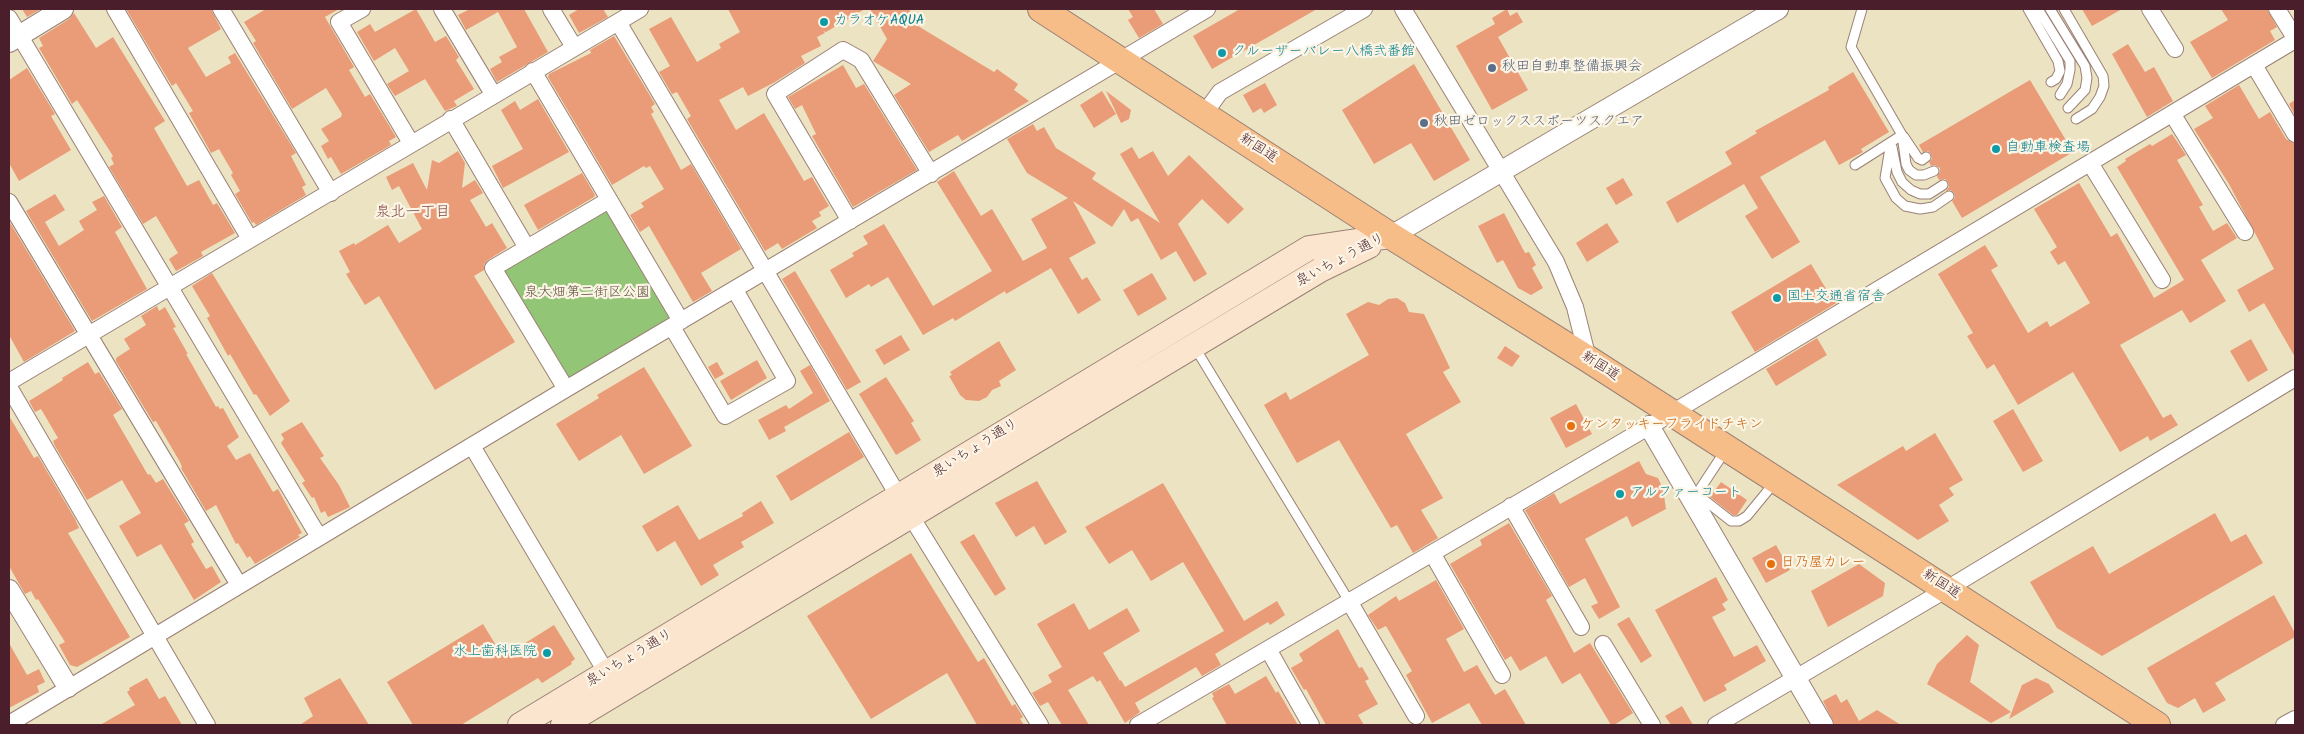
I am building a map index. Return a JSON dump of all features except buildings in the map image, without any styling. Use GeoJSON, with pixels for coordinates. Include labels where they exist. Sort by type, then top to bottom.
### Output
{"type":"FeatureCollection","features":[{"type":"Feature","properties":{"kind":"main road","name":"新国道"},"geometry":{"type":"LineString","coordinates":[[1041,9],[1391,236],[1588,359],[2158,725]]}},
{"type":"Feature","properties":{"kind":"main road","name":"泉いちょう通り"},"geometry":{"type":"LineString","coordinates":[[905,507],[1194,346],[1320,270],[1391,236]]}},
{"type":"Feature","properties":{"kind":"main road","name":"泉いちょう通り"},"geometry":{"type":"LineString","coordinates":[[520,725],[613,682],[905,507],[1309,248],[1391,236]]}},
{"type":"Feature","properties":{"kind":"main road","name":"泉いちょう通り"},"geometry":{"type":"LineString","coordinates":[[564,725],[613,682]]}},
{"type":"Feature","properties":{"kind":"street"},"geometry":{"type":"LineString","coordinates":[[14,39],[63,9]]}},
{"type":"Feature","properties":{"kind":"street"},"geometry":{"type":"LineString","coordinates":[[115,9],[250,239]]}},
{"type":"Feature","properties":{"kind":"street"},"geometry":{"type":"LineString","coordinates":[[221,9],[331,193]]}},
{"type":"Feature","properties":{"kind":"street"},"geometry":{"type":"LineString","coordinates":[[362,9],[338,22],[411,143]]}},
{"type":"Feature","properties":{"kind":"street"},"geometry":{"type":"LineString","coordinates":[[442,9],[494,94]]}},
{"type":"Feature","properties":{"kind":"street"},"geometry":{"type":"LineString","coordinates":[[551,9],[574,46]]}},
{"type":"Feature","properties":{"kind":"street"},"geometry":{"type":"LineString","coordinates":[[9,382],[331,193],[574,46],[640,9]]}},
{"type":"Feature","properties":{"kind":"street"},"geometry":{"type":"LineString","coordinates":[[9,724],[566,389],[1123,61],[1207,9]]}},
{"type":"Feature","properties":{"kind":"street"},"geometry":{"type":"LineString","coordinates":[[1204,114],[1220,92],[1364,9]]}},
{"type":"Feature","properties":{"kind":"street"},"geometry":{"type":"LineString","coordinates":[[1404,9],[1556,262],[1575,307],[1588,359]]}},
{"type":"Feature","properties":{"kind":"street"},"geometry":{"type":"LineString","coordinates":[[1391,236],[1778,9]]}},
{"type":"Feature","properties":{"kind":"street"},"geometry":{"type":"LineString","coordinates":[[2150,9],[2175,49]]}},
{"type":"Feature","properties":{"kind":"street"},"geometry":{"type":"LineString","coordinates":[[1138,725],[1672,413],[2173,115],[2295,39],[2277,9]]}},
{"type":"Feature","properties":{"kind":"street"},"geometry":{"type":"LineString","coordinates":[[9,18],[14,39],[170,288],[319,537]]}},
{"type":"Feature","properties":{"kind":"street"},"geometry":{"type":"LineString","coordinates":[[618,22],[905,507],[1040,725]]}},
{"type":"Feature","properties":{"kind":"street"},"geometry":{"type":"LineString","coordinates":[[850,222],[775,94],[843,50],[861,60],[931,174]]}},
{"type":"Feature","properties":{"kind":"street"},"geometry":{"type":"LineString","coordinates":[[2254,64],[2295,134]]}},
{"type":"Feature","properties":{"kind":"street"},"geometry":{"type":"LineString","coordinates":[[533,71],[609,200],[725,416],[787,381],[735,290]]}},
{"type":"Feature","properties":{"kind":"street"},"geometry":{"type":"LineString","coordinates":[[2173,115],[2245,232]]}},
{"type":"Feature","properties":{"kind":"street"},"geometry":{"type":"LineString","coordinates":[[451,119],[528,248]]}},
{"type":"Feature","properties":{"kind":"street"},"geometry":{"type":"LineString","coordinates":[[2090,163],[2162,280]]}},
{"type":"Feature","properties":{"kind":"street"},"geometry":{"type":"LineString","coordinates":[[566,389],[493,268],[609,200]]}},
{"type":"Feature","properties":{"kind":"street"},"geometry":{"type":"LineString","coordinates":[[9,202],[238,585]]}},
{"type":"Feature","properties":{"kind":"street"},"geometry":{"type":"LineString","coordinates":[[1716,725],[1947,589],[2295,378]]}},
{"type":"Feature","properties":{"kind":"street"},"geometry":{"type":"LineString","coordinates":[[9,387],[207,725]]}},
{"type":"Feature","properties":{"kind":"street"},"geometry":{"type":"LineString","coordinates":[[1649,426],[1823,725]]}},
{"type":"Feature","properties":{"kind":"street"},"geometry":{"type":"LineString","coordinates":[[472,446],[613,682]]}},
{"type":"Feature","properties":{"kind":"street"},"geometry":{"type":"LineString","coordinates":[[1512,506],[1581,626]]}},
{"type":"Feature","properties":{"kind":"street"},"geometry":{"type":"LineString","coordinates":[[1432,553],[1502,675]]}},
{"type":"Feature","properties":{"kind":"street"},"geometry":{"type":"LineString","coordinates":[[9,590],[68,687]]}},
{"type":"Feature","properties":{"kind":"street"},"geometry":{"type":"LineString","coordinates":[[1349,601],[1416,716]]}},
{"type":"Feature","properties":{"kind":"street"},"geometry":{"type":"LineString","coordinates":[[1603,644],[1652,725]]}},
{"type":"Feature","properties":{"kind":"street"},"geometry":{"type":"LineString","coordinates":[[1268,649],[1311,725]]}},
{"type":"Feature","properties":{"kind":"street"},"geometry":{"type":"LineString","coordinates":[[2284,725],[2295,719]]}},
{"type":"Feature","properties":{"kind":"lane"},"geometry":{"type":"LineString","coordinates":[[1865,9],[1851,47],[1902,135],[1918,158],[1922,160],[1926,157]]}},
{"type":"Feature","properties":{"kind":"lane"},"geometry":{"type":"LineString","coordinates":[[2028,9],[2058,61],[2060,71],[2056,79],[2051,82]]}},
{"type":"Feature","properties":{"kind":"lane"},"geometry":{"type":"LineString","coordinates":[[2038,9],[2070,61],[2068,84],[2060,95]]}},
{"type":"Feature","properties":{"kind":"lane"},"geometry":{"type":"LineString","coordinates":[[2050,9],[2085,66],[2087,78],[2085,90],[2068,108]]}},
{"type":"Feature","properties":{"kind":"lane"},"geometry":{"type":"LineString","coordinates":[[2064,9],[2103,76],[2104,86],[2100,97],[2092,108],[2076,119]]}},
{"type":"Feature","properties":{"kind":"lane"},"geometry":{"type":"LineString","coordinates":[[1856,165],[1902,135]]}},
{"type":"Feature","properties":{"kind":"lane"},"geometry":{"type":"LineString","coordinates":[[1902,135],[1906,164],[1910,170],[1916,175],[1924,175],[1934,171]]}},
{"type":"Feature","properties":{"kind":"lane"},"geometry":{"type":"LineString","coordinates":[[1891,142],[1897,172],[1902,182],[1911,190],[1920,194],[1929,194],[1943,185]]}},
{"type":"Feature","properties":{"kind":"lane"},"geometry":{"type":"LineString","coordinates":[[1891,142],[1885,178],[1896,198],[1905,206],[1920,209],[1933,207],[1949,196]]}},
{"type":"Feature","properties":{"kind":"lane"},"geometry":{"type":"LineString","coordinates":[[1194,346],[1349,601]]}},
{"type":"Feature","properties":{"kind":"lane"},"geometry":{"type":"LineString","coordinates":[[1727,448],[1700,489],[1704,499],[1731,521],[1739,521],[1747,516],[1777,480]]}},
{"type":"Feature","properties":{"kind":"green space","name":"泉大畑第二街区公園"},"geometry":{"type":"Polygon","coordinates":[[[603,211],[610,212],[671,315],[668,321],[571,378],[565,377],[503,273],[507,265],[603,211]]]}},
{"type":"Feature","properties":{"kind":"place","name":"カラオケAQUA"},"geometry":{"type":"Point","coordinates":[824,22]}},
{"type":"Feature","properties":{"kind":"place","name":"クルーザーバレー八橋弐番館"},"geometry":{"type":"Point","coordinates":[1222,53]}},
{"type":"Feature","properties":{"kind":"place","name":"秋田自動車整備振興会"},"geometry":{"type":"Point","coordinates":[1492,68]}},
{"type":"Feature","properties":{"kind":"place","name":"秋田ゼロックススポーツスクエア"},"geometry":{"type":"Point","coordinates":[1424,123]}},
{"type":"Feature","properties":{"kind":"place","name":"自動車検査場"},"geometry":{"type":"Point","coordinates":[1996,149]}},
{"type":"Feature","properties":{"kind":"place","name":"国土交通省宿舎"},"geometry":{"type":"Point","coordinates":[1777,298]}},
{"type":"Feature","properties":{"kind":"place","name":"ケンタッキーフライドチキン"},"geometry":{"type":"Point","coordinates":[1571,426]}},
{"type":"Feature","properties":{"kind":"place","name":"アルファーコート"},"geometry":{"type":"Point","coordinates":[1620,494]}},
{"type":"Feature","properties":{"kind":"place","name":"日乃屋カレー"},"geometry":{"type":"Point","coordinates":[1771,564]}},
{"type":"Feature","properties":{"kind":"place","name":"水上歯科医院"},"geometry":{"type":"Point","coordinates":[547,653]}},
{"type":"Feature","properties":{"kind":"district","name":"泉北一丁目"},"geometry":{"type":"Point","coordinates":[413,213]}}]}
